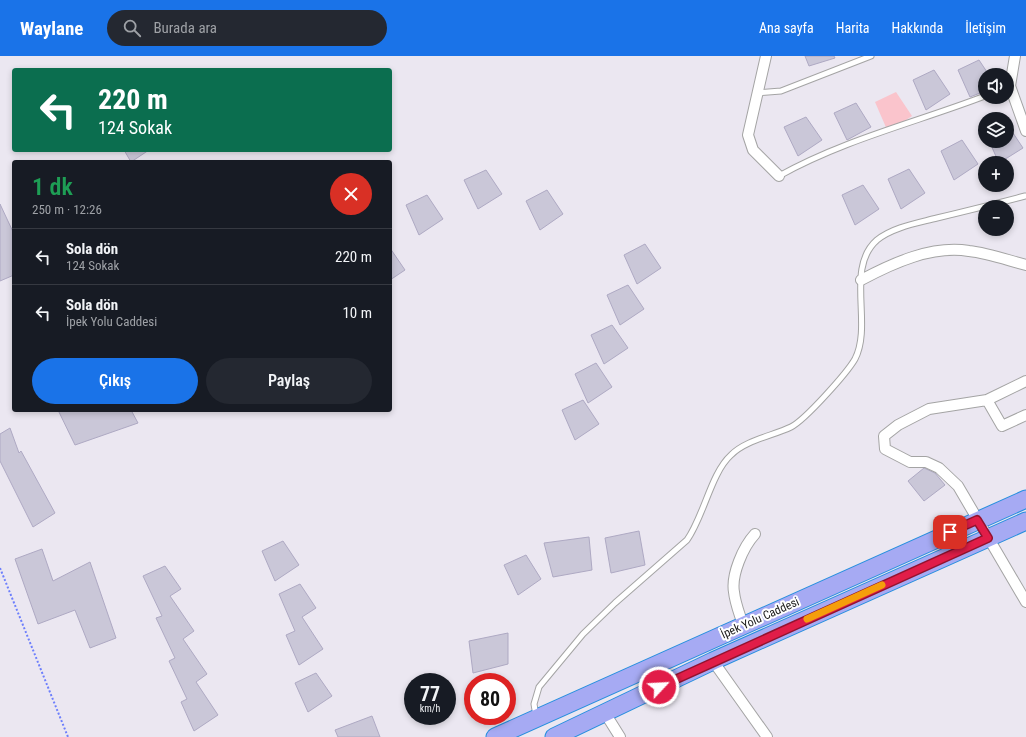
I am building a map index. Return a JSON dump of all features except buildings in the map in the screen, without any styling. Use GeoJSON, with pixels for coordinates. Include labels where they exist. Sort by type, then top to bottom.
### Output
{"type":"FeatureCollection","features":[{"type":"Feature","properties":{"kind":"highway","name":"İpek Yolu Caddesi"},"geometry":{"type":"LineString","coordinates":[[495,737],[1026,499]]}},
{"type":"Feature","properties":{"kind":"highway","name":"İpek Yolu Caddesi"},"geometry":{"type":"LineString","coordinates":[[554,737],[713,661],[1026,521]]}},
{"type":"Feature","properties":{"kind":"street"},"geometry":{"type":"LineString","coordinates":[[766,56],[748,128],[749,142],[753,150],[779,176]]}},
{"type":"Feature","properties":{"kind":"street"},"geometry":{"type":"LineString","coordinates":[[1012,68],[1015,56]]}},
{"type":"Feature","properties":{"kind":"street"},"geometry":{"type":"LineString","coordinates":[[1014,102],[1026,131]]}},
{"type":"Feature","properties":{"kind":"street"},"geometry":{"type":"LineString","coordinates":[[861,280],[882,269],[916,256],[947,250],[968,250],[1026,265]]}},
{"type":"Feature","properties":{"kind":"street"},"geometry":{"type":"LineString","coordinates":[[1026,381],[986,400],[929,409],[898,425],[884,436],[885,449],[895,456],[910,462],[926,462],[939,468],[958,486],[1026,602]]}},
{"type":"Feature","properties":{"kind":"street"},"geometry":{"type":"LineString","coordinates":[[986,400],[1002,426],[1026,415]]}},
{"type":"Feature","properties":{"kind":"street"},"geometry":{"type":"LineString","coordinates":[[743,625],[734,592],[734,580],[750,539],[755,534]]}},
{"type":"Feature","properties":{"kind":"street"},"geometry":{"type":"LineString","coordinates":[[713,661],[767,737]]}},
{"type":"Feature","properties":{"kind":"street"},"geometry":{"type":"LineString","coordinates":[[605,713],[620,737]]}},
{"type":"Feature","properties":{"kind":"lane"},"geometry":{"type":"LineString","coordinates":[[757,93],[781,91],[871,56]]}},
{"type":"Feature","properties":{"kind":"lane"},"geometry":{"type":"LineString","coordinates":[[779,176],[836,149],[978,98]]}},
{"type":"Feature","properties":{"kind":"lane"},"geometry":{"type":"LineString","coordinates":[[536,718],[534,704],[539,687],[588,629],[686,540],[695,527],[721,467],[730,455],[742,447],[797,423],[850,366],[858,352],[862,335],[861,280],[863,265],[877,240],[892,232],[912,225],[1025,196]]}},
{"type":"Feature","properties":{"kind":"path"},"geometry":{"type":"LineString","coordinates":[[0,568],[68,737]]}},
{"type":"Feature","properties":{"kind":"shaded area"},"geometry":{"type":"Polygon","coordinates":[[[896,92],[912,116],[888,132],[875,102],[896,92]]]}},
{"type":"Feature","properties":{"kind":"slow traffic"},"geometry":{"type":"LineString","coordinates":[[807,619],[882,585]]}},
{"type":"Feature","properties":{"kind":"route"},"geometry":{"type":"LineString","coordinates":[[659,687],[713,661],[988,538],[977,520],[950,532]]}}]}
